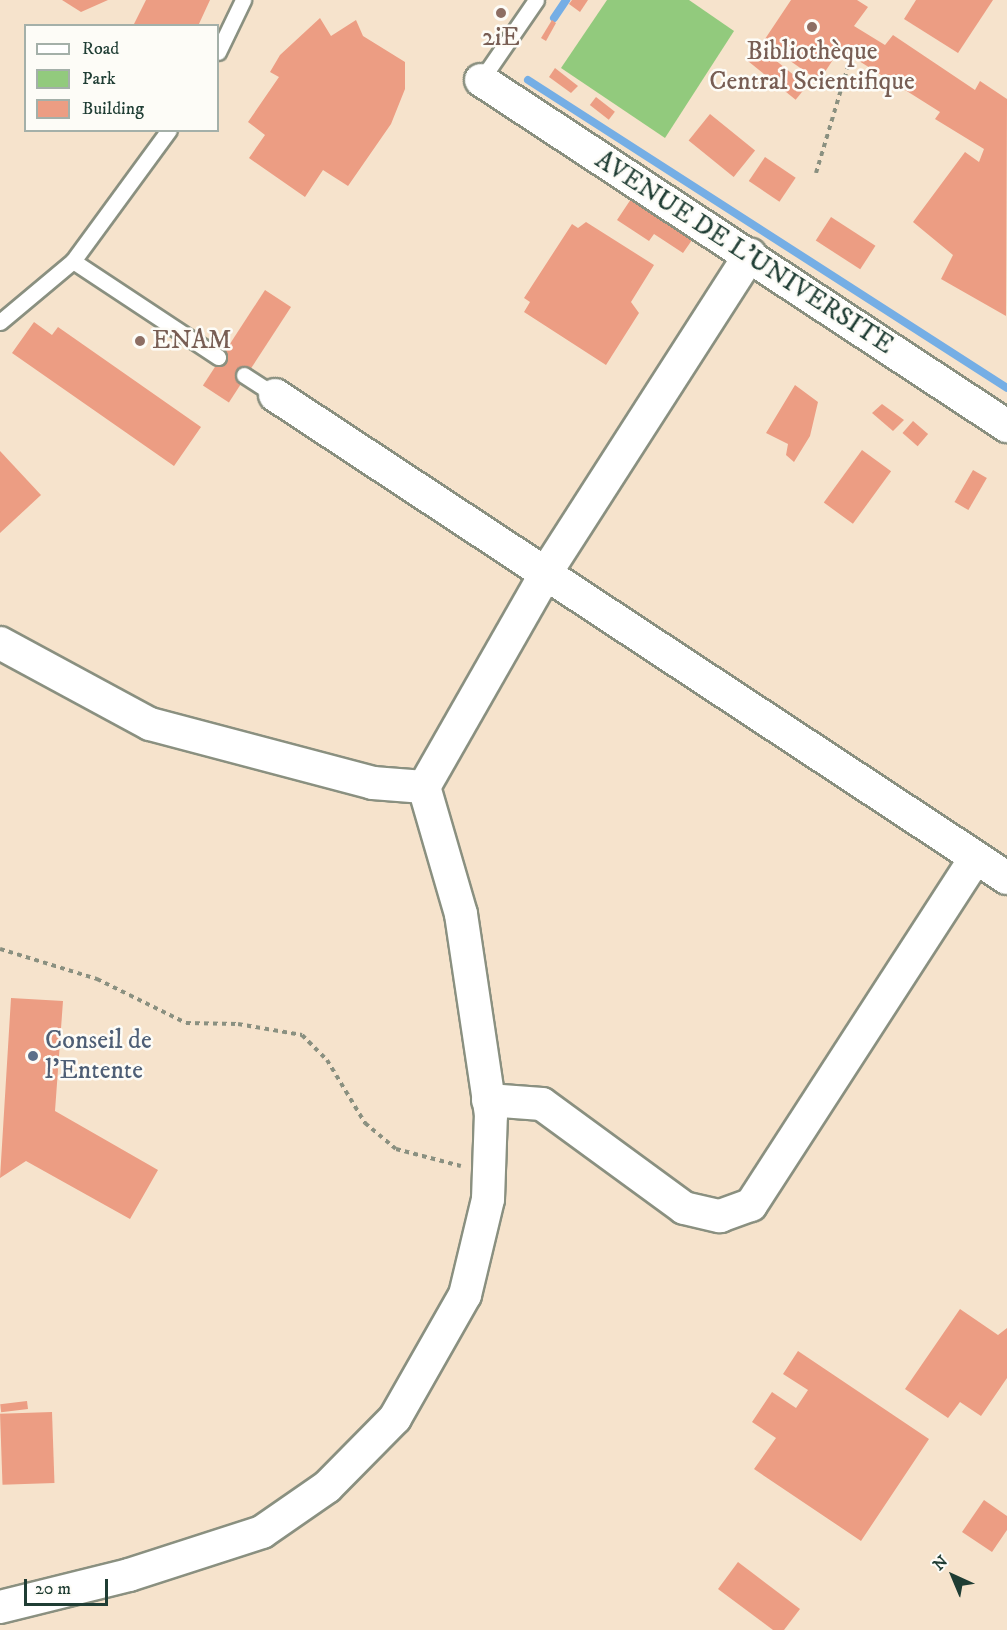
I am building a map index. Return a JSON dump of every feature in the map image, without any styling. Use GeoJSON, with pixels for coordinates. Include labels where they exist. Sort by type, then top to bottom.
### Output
{"type":"FeatureCollection","features":[{"type":"Feature","properties":{"kind":"street","name":"AVENUE DE L'UNIVERSITE"},"geometry":{"type":"LineString","coordinates":[[481,80],[1007,426]]}},
{"type":"Feature","properties":{"kind":"street"},"geometry":{"type":"LineString","coordinates":[[0,1607],[129,1575],[262,1532],[327,1487],[395,1418],[465,1294],[488,1198],[488,1100],[461,914],[424,787],[547,570],[750,255]]}},
{"type":"Feature","properties":{"kind":"street"},"geometry":{"type":"LineString","coordinates":[[275,395],[547,570],[975,859],[1007,878]]}},
{"type":"Feature","properties":{"kind":"street"},"geometry":{"type":"LineString","coordinates":[[0,643],[150,724],[373,783],[424,787]]}},
{"type":"Feature","properties":{"kind":"street"},"geometry":{"type":"LineString","coordinates":[[488,1100],[542,1104],[684,1208],[720,1216],[751,1205],[975,859]]}},
{"type":"Feature","properties":{"kind":"lane"},"geometry":{"type":"LineString","coordinates":[[219,50],[243,0]]}},
{"type":"Feature","properties":{"kind":"lane"},"geometry":{"type":"LineString","coordinates":[[481,80],[536,0]]}},
{"type":"Feature","properties":{"kind":"lane"},"geometry":{"type":"LineString","coordinates":[[0,322],[73,261],[168,132]]}},
{"type":"Feature","properties":{"kind":"lane"},"geometry":{"type":"LineString","coordinates":[[73,261],[218,357]]}},
{"type":"Feature","properties":{"kind":"lane"},"geometry":{"type":"LineString","coordinates":[[244,375],[275,395]]}},
{"type":"Feature","properties":{"kind":"path"},"geometry":{"type":"LineString","coordinates":[[816,173],[850,60]]}},
{"type":"Feature","properties":{"kind":"path"},"geometry":{"type":"LineString","coordinates":[[0,949],[97,979],[186,1023],[238,1024],[302,1035],[327,1060],[365,1124],[396,1149],[451,1167],[489,1162]]}},
{"type":"Feature","properties":{"kind":"green space"},"geometry":{"type":"Polygon","coordinates":[[[607,0],[689,0],[734,31],[665,138],[561,68],[607,0]]]}},
{"type":"Feature","properties":{"kind":"building"},"geometry":{"type":"Polygon","coordinates":[[[62,0],[108,0],[81,12],[62,0]]]}},
{"type":"Feature","properties":{"kind":"building"},"geometry":{"type":"Polygon","coordinates":[[[146,0],[210,0],[199,24],[134,24],[146,0]]]}},
{"type":"Feature","properties":{"kind":"building"},"geometry":{"type":"Polygon","coordinates":[[[572,0],[588,0],[580,12],[569,4],[572,0]]]}},
{"type":"Feature","properties":{"kind":"building"},"geometry":{"type":"Polygon","coordinates":[[[791,0],[857,0],[868,7],[854,26],[885,45],[893,35],[975,90],[980,81],[1007,99],[1006,316],[941,279],[953,255],[913,222],[965,152],[979,162],[984,149],[935,119],[940,112],[840,49],[819,81],[763,42],[791,0]]]}},
{"type":"Feature","properties":{"kind":"building"},"geometry":{"type":"Polygon","coordinates":[[[916,0],[993,0],[958,53],[904,19],[916,0]]]}},
{"type":"Feature","properties":{"kind":"building"},"geometry":{"type":"Polygon","coordinates":[[[320,18],[331,36],[356,20],[363,36],[405,62],[405,89],[391,124],[348,186],[323,170],[305,197],[249,158],[265,135],[248,122],[279,77],[270,72],[280,55],[320,18]]]}},
{"type":"Feature","properties":{"kind":"building"},"geometry":{"type":"Polygon","coordinates":[[[552,20],[556,23],[546,41],[541,38],[552,20]]]}},
{"type":"Feature","properties":{"kind":"building"},"geometry":{"type":"Polygon","coordinates":[[[758,46],[807,86],[796,100],[747,60],[758,46]]]}},
{"type":"Feature","properties":{"kind":"building"},"geometry":{"type":"Polygon","coordinates":[[[555,68],[578,86],[571,93],[549,77],[555,68]]]}},
{"type":"Feature","properties":{"kind":"building"},"geometry":{"type":"Polygon","coordinates":[[[596,97],[615,112],[609,120],[590,105],[596,97]]]}},
{"type":"Feature","properties":{"kind":"building"},"geometry":{"type":"Polygon","coordinates":[[[710,114],[755,151],[734,177],[689,140],[710,114]]]}},
{"type":"Feature","properties":{"kind":"building"},"geometry":{"type":"Polygon","coordinates":[[[765,157],[796,178],[779,202],[749,181],[765,157]]]}},
{"type":"Feature","properties":{"kind":"building"},"geometry":{"type":"Polygon","coordinates":[[[631,199],[692,240],[683,253],[654,234],[649,241],[617,220],[631,199]]]}},
{"type":"Feature","properties":{"kind":"building"},"geometry":{"type":"Polygon","coordinates":[[[831,217],[875,246],[860,269],[816,240],[831,217]]]}},
{"type":"Feature","properties":{"kind":"building"},"geometry":{"type":"Polygon","coordinates":[[[586,222],[654,265],[631,302],[639,313],[606,365],[524,312],[530,302],[524,298],[572,224],[578,228],[586,222]]]}},
{"type":"Feature","properties":{"kind":"building"},"geometry":{"type":"Polygon","coordinates":[[[265,290],[291,307],[229,402],[203,386],[265,290]]]}},
{"type":"Feature","properties":{"kind":"building"},"geometry":{"type":"Polygon","coordinates":[[[34,322],[52,335],[58,327],[201,427],[174,466],[12,353],[34,322]]]}},
{"type":"Feature","properties":{"kind":"building"},"geometry":{"type":"Polygon","coordinates":[[[795,385],[818,402],[810,436],[794,462],[786,455],[788,444],[766,433],[795,385]]]}},
{"type":"Feature","properties":{"kind":"building"},"geometry":{"type":"Polygon","coordinates":[[[882,404],[904,420],[893,431],[872,413],[882,404]]]}},
{"type":"Feature","properties":{"kind":"building"},"geometry":{"type":"Polygon","coordinates":[[[913,421],[928,434],[918,446],[903,433],[913,421]]]}},
{"type":"Feature","properties":{"kind":"building"},"geometry":{"type":"Polygon","coordinates":[[[862,450],[891,471],[853,524],[824,503],[862,450]]]}},
{"type":"Feature","properties":{"kind":"building"},"geometry":{"type":"Polygon","coordinates":[[[0,451],[41,495],[0,533],[0,451]]]}},
{"type":"Feature","properties":{"kind":"building"},"geometry":{"type":"Polygon","coordinates":[[[973,470],[987,478],[968,510],[954,502],[973,470]]]}},
{"type":"Feature","properties":{"kind":"building","name":"Conseil de l'Entente"},"geometry":{"type":"Polygon","coordinates":[[[11,998],[63,1001],[55,1111],[158,1170],[130,1219],[26,1161],[0,1178],[11,998]]]}},
{"type":"Feature","properties":{"kind":"building"},"geometry":{"type":"Polygon","coordinates":[[[960,1309],[998,1335],[1007,1328],[1007,1378],[981,1416],[960,1402],[948,1418],[905,1389],[960,1309]]]}},
{"type":"Feature","properties":{"kind":"building"},"geometry":{"type":"Polygon","coordinates":[[[798,1351],[929,1439],[861,1541],[754,1469],[776,1438],[752,1422],[772,1392],[796,1408],[808,1390],[783,1374],[798,1351]]]}},
{"type":"Feature","properties":{"kind":"building"},"geometry":{"type":"Polygon","coordinates":[[[27,1401],[28,1409],[1,1412],[0,1404],[27,1401]]]}},
{"type":"Feature","properties":{"kind":"building"},"geometry":{"type":"Polygon","coordinates":[[[52,1412],[54,1483],[3,1485],[0,1414],[52,1412]]]}},
{"type":"Feature","properties":{"kind":"building"},"geometry":{"type":"Polygon","coordinates":[[[984,1500],[1007,1516],[1007,1530],[992,1552],[962,1532],[984,1500]]]}},
{"type":"Feature","properties":{"kind":"building"},"geometry":{"type":"Polygon","coordinates":[[[738,1562],[800,1609],[784,1630],[773,1630],[718,1589],[738,1562]]]}},
{"type":"Feature","properties":{"kind":"waterway"},"geometry":{"type":"LineString","coordinates":[[554,18],[566,0]]}},
{"type":"Feature","properties":{"kind":"waterway"},"geometry":{"type":"LineString","coordinates":[[528,80],[1007,388]]}},
{"type":"Feature","properties":{"kind":"place","name":"2iE"},"geometry":{"type":"Point","coordinates":[501,13]}},
{"type":"Feature","properties":{"kind":"place","name":"Bibliothèque Central Scientifique"},"geometry":{"type":"Point","coordinates":[812,27]}},
{"type":"Feature","properties":{"kind":"place","name":"ENAM"},"geometry":{"type":"Point","coordinates":[140,341]}},
{"type":"Feature","properties":{"kind":"place","name":"Conseil de l'Entente"},"geometry":{"type":"Point","coordinates":[33,1056]}}]}
